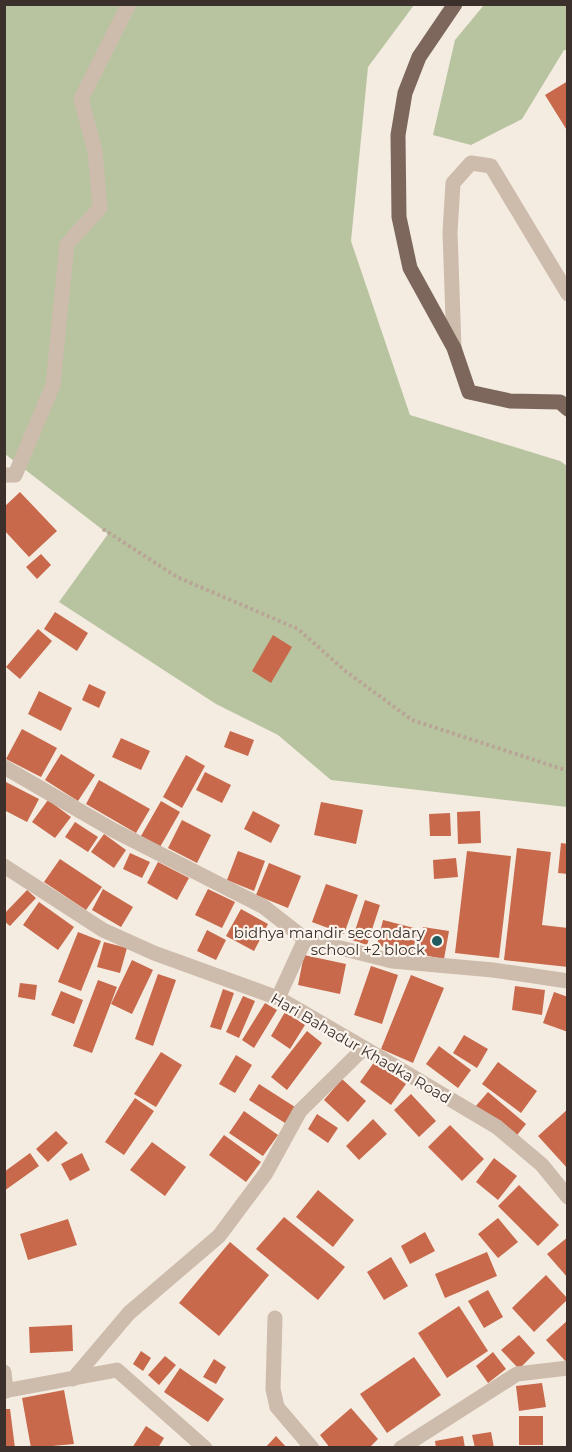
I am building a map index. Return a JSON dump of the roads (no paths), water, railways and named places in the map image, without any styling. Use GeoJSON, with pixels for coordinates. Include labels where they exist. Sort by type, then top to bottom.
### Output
{"type":"FeatureCollection","features":[{"type":"Feature","properties":{"kind":"main road"},"geometry":{"type":"LineString","coordinates":[[455,4],[419,57],[405,93],[398,135],[399,217],[410,268],[454,348],[469,392],[510,400],[560,402],[567,409]]}},
{"type":"Feature","properties":{"kind":"street"},"geometry":{"type":"LineString","coordinates":[[4,475],[15,475],[53,385],[67,244],[100,208],[95,151],[81,99],[129,4]]}},
{"type":"Feature","properties":{"kind":"street"},"geometry":{"type":"LineString","coordinates":[[454,348],[450,232],[453,183],[471,163],[491,166],[567,294]]}},
{"type":"Feature","properties":{"kind":"street"},"geometry":{"type":"LineString","coordinates":[[4,766],[113,830],[264,908],[305,939],[392,962],[493,970],[567,981]]}},
{"type":"Feature","properties":{"kind":"street","name":"Hari Bahadur Khadka Road"},"geometry":{"type":"LineString","coordinates":[[4,866],[103,930],[154,953],[278,998],[497,1126],[542,1165],[567,1197]]}},
{"type":"Feature","properties":{"kind":"street"},"geometry":{"type":"LineString","coordinates":[[278,998],[305,939]]}},
{"type":"Feature","properties":{"kind":"street"},"geometry":{"type":"LineString","coordinates":[[73,1379],[129,1313],[219,1236],[266,1173],[300,1112],[364,1048]]}},
{"type":"Feature","properties":{"kind":"street"},"geometry":{"type":"LineString","coordinates":[[275,1318],[273,1389],[277,1407],[312,1448]]}},
{"type":"Feature","properties":{"kind":"street"},"geometry":{"type":"LineString","coordinates":[[401,1448],[517,1374],[567,1368]]}},
{"type":"Feature","properties":{"kind":"street"},"geometry":{"type":"LineString","coordinates":[[4,1372],[5,1391],[117,1370],[205,1448]]}},
{"type":"Feature","properties":{"kind":"place","name":"bidhya mandir secondary school +2 block"},"geometry":{"type":"Point","coordinates":[437,941]}}]}
